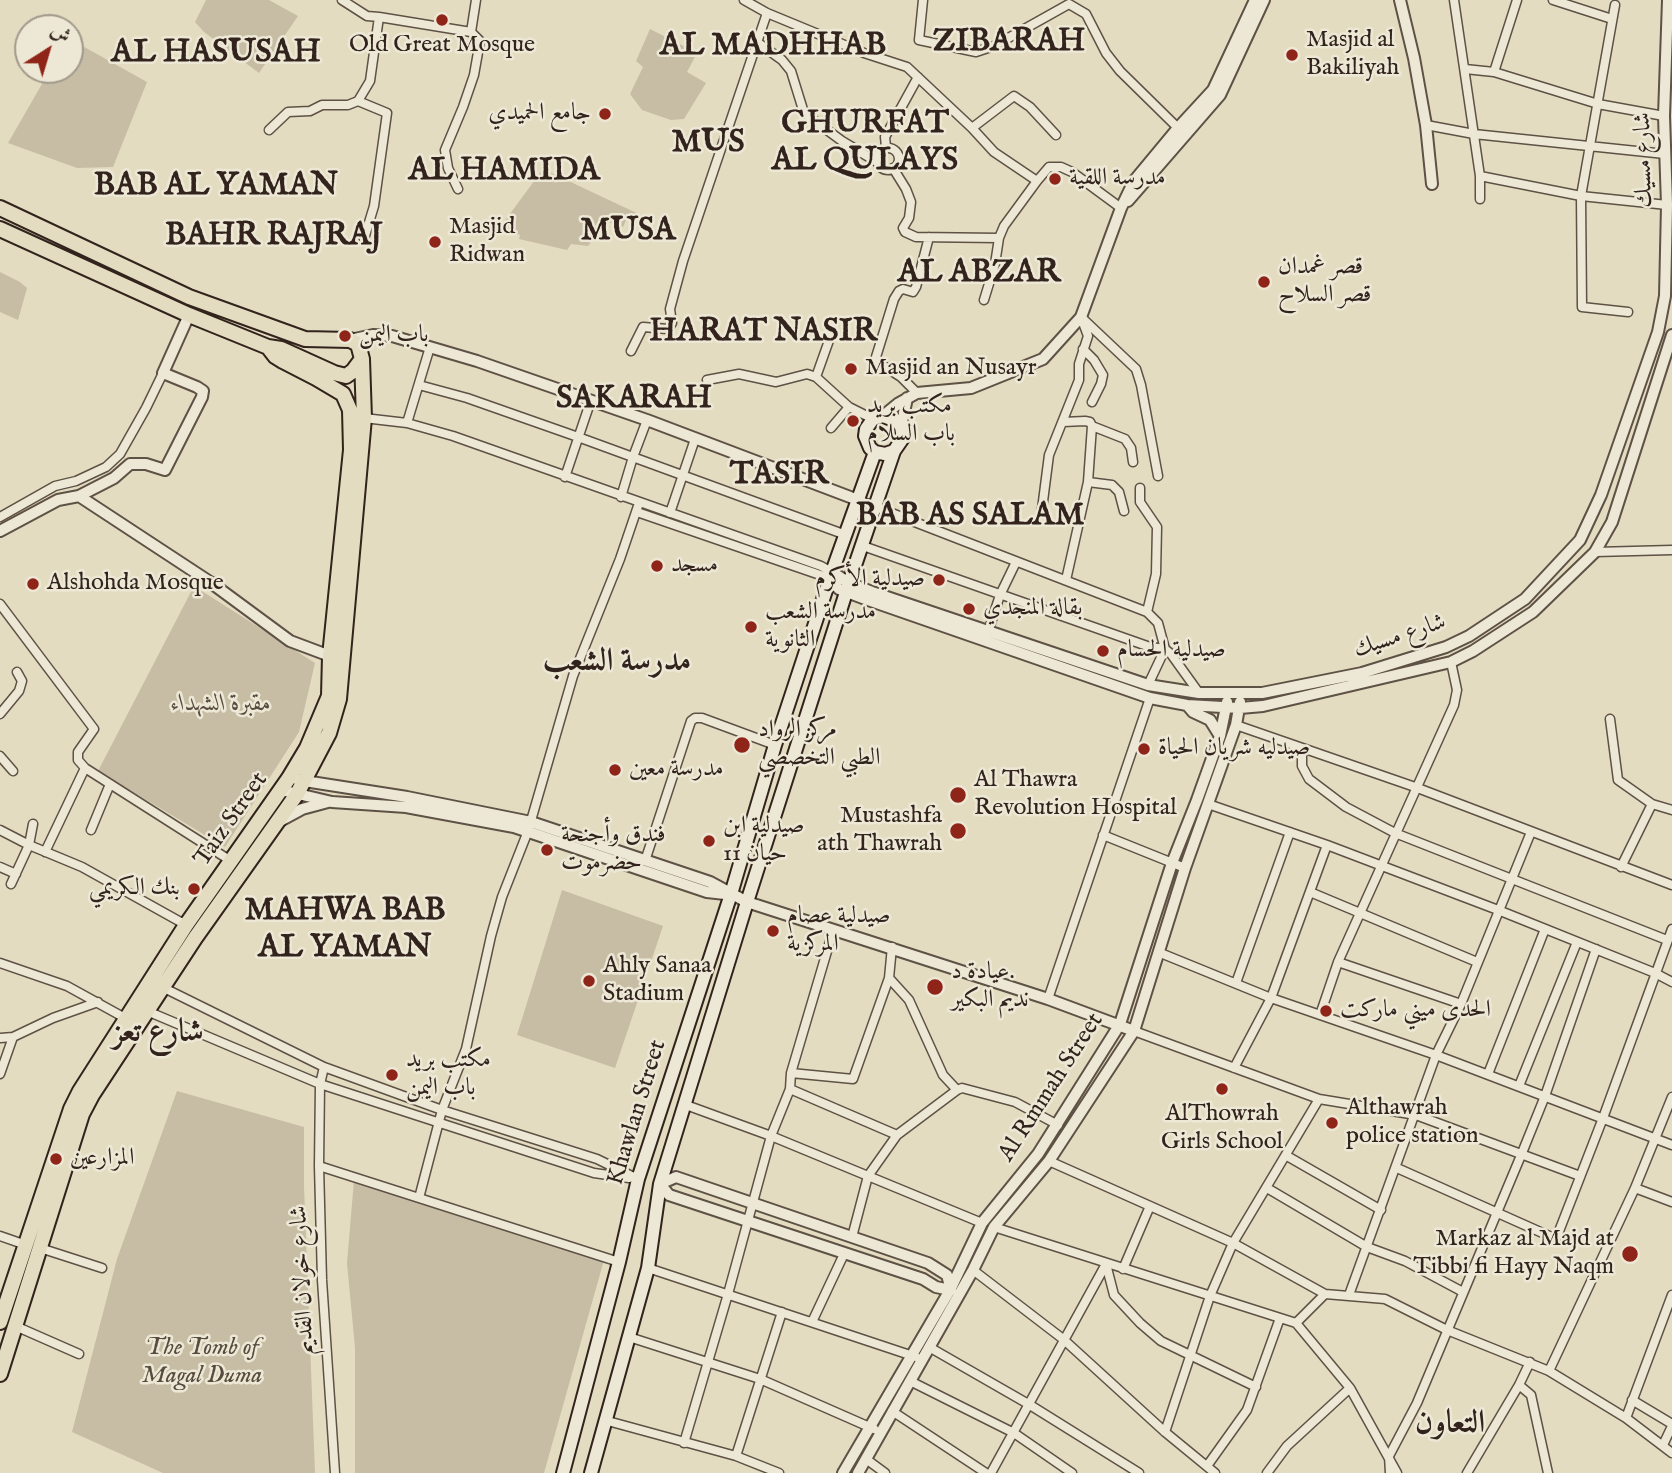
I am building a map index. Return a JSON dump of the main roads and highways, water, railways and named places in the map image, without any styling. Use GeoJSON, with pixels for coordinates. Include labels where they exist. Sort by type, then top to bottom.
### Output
{"type":"FeatureCollection","features":[{"type":"Feature","properties":{"kind":"main road"},"geometry":{"type":"LineString","coordinates":[[0,208],[189,297],[304,339],[350,340],[358,344],[362,359],[346,376],[334,373],[281,349],[268,347],[189,315],[0,229]]}},
{"type":"Feature","properties":{"kind":"main road","name":"Taiz Street"},"geometry":{"type":"LineString","coordinates":[[0,1374],[16,1326],[33,1247],[77,1112],[80,1091],[186,925],[285,784],[307,748],[329,696],[330,656],[351,450],[350,410],[343,394],[316,377],[283,362],[268,347]]}},
{"type":"Feature","properties":{"kind":"main road","name":"Taiz Street"},"geometry":{"type":"LineString","coordinates":[[77,1112],[301,788],[324,743],[339,699],[364,418],[362,359]]}},
{"type":"Feature","properties":{"kind":"main road"},"geometry":{"type":"LineString","coordinates":[[878,418],[897,421],[903,438],[894,451],[885,454],[876,452],[866,442],[869,424],[878,418]]}},
{"type":"Feature","properties":{"kind":"main road","name":"Khawlan Street"},"geometry":{"type":"LineString","coordinates":[[591,1473],[648,1268],[660,1184],[847,588],[894,451]]}},
{"type":"Feature","properties":{"kind":"main road","name":"Khawlan Street"},"geometry":{"type":"LineString","coordinates":[[563,1473],[619,1262],[638,1179],[731,894],[775,745],[831,576],[876,452]]}},
{"type":"Feature","properties":{"kind":"main road"},"geometry":{"type":"LineString","coordinates":[[870,470],[874,466],[880,466],[887,476]]}},
{"type":"Feature","properties":{"kind":"main road"},"geometry":{"type":"LineString","coordinates":[[810,645],[828,650]]}},
{"type":"Feature","properties":{"kind":"main road"},"geometry":{"type":"LineString","coordinates":[[638,1179],[660,1184]]}},
{"type":"Feature","properties":{"kind":"main road","name":"Taiz Street"},"geometry":{"type":"LineString","coordinates":[[0,1321],[33,1247]]}},
{"type":"Feature","properties":{"kind":"place","name":"Old Great Mosque"},"geometry":{"type":"Point","coordinates":[442,20]}},
{"type":"Feature","properties":{"kind":"place","name":"Masjid al Bakiliyah"},"geometry":{"type":"Point","coordinates":[1292,55]}},
{"type":"Feature","properties":{"kind":"place","name":"جامع الحميدي"},"geometry":{"type":"Point","coordinates":[605,114]}},
{"type":"Feature","properties":{"kind":"place","name":"مدرسة اللقية"},"geometry":{"type":"Point","coordinates":[1055,179]}},
{"type":"Feature","properties":{"kind":"place","name":"Masjid Ridwan"},"geometry":{"type":"Point","coordinates":[435,242]}},
{"type":"Feature","properties":{"kind":"place","name":"قصر غمدان قصر السلاح"},"geometry":{"type":"Point","coordinates":[1264,282]}},
{"type":"Feature","properties":{"kind":"place","name":"باب اليمن"},"geometry":{"type":"Point","coordinates":[345,336]}},
{"type":"Feature","properties":{"kind":"place","name":"Masjid an Nusayr"},"geometry":{"type":"Point","coordinates":[851,369]}},
{"type":"Feature","properties":{"kind":"place","name":"مكتب بريد باب السلام"},"geometry":{"type":"Point","coordinates":[853,421]}},
{"type":"Feature","properties":{"kind":"place","name":"مسجد"},"geometry":{"type":"Point","coordinates":[657,566]}},
{"type":"Feature","properties":{"kind":"place","name":"صيدلية الأكرم"},"geometry":{"type":"Point","coordinates":[939,580]}},
{"type":"Feature","properties":{"kind":"place","name":"Alshohda Mosque"},"geometry":{"type":"Point","coordinates":[33,584]}},
{"type":"Feature","properties":{"kind":"place","name":"بقالة المنجدي"},"geometry":{"type":"Point","coordinates":[969,609]}},
{"type":"Feature","properties":{"kind":"place","name":"مدرسة الشعب الثانوية"},"geometry":{"type":"Point","coordinates":[751,627]}},
{"type":"Feature","properties":{"kind":"place","name":"صيدلية الحسام"},"geometry":{"type":"Point","coordinates":[1103,651]}},
{"type":"Feature","properties":{"kind":"place","name":"مركز الرواد الطبي التخصصي"},"geometry":{"type":"Point","coordinates":[742,745]}},
{"type":"Feature","properties":{"kind":"place","name":"صيدليه شريان الحياة"},"geometry":{"type":"Point","coordinates":[1144,749]}},
{"type":"Feature","properties":{"kind":"place","name":"مدرسة معين"},"geometry":{"type":"Point","coordinates":[615,770]}},
{"type":"Feature","properties":{"kind":"place","name":"Al Thawra Revolution Hospital"},"geometry":{"type":"Point","coordinates":[958,795]}},
{"type":"Feature","properties":{"kind":"place","name":"Mustashfa ath Thawrah"},"geometry":{"type":"Point","coordinates":[958,831]}},
{"type":"Feature","properties":{"kind":"place","name":"صيدلية ابن حيان 11"},"geometry":{"type":"Point","coordinates":[709,841]}},
{"type":"Feature","properties":{"kind":"place","name":"فندق وأجنحة حضرموت"},"geometry":{"type":"Point","coordinates":[547,850]}},
{"type":"Feature","properties":{"kind":"place","name":"بنك الكريمي"},"geometry":{"type":"Point","coordinates":[194,889]}},
{"type":"Feature","properties":{"kind":"place","name":"صيدلية عصام المركزية"},"geometry":{"type":"Point","coordinates":[773,931]}},
{"type":"Feature","properties":{"kind":"place","name":"Ahly Sanaa Stadium"},"geometry":{"type":"Point","coordinates":[589,981]}},
{"type":"Feature","properties":{"kind":"place","name":"عيادة د. نديم البكير"},"geometry":{"type":"Point","coordinates":[935,987]}},
{"type":"Feature","properties":{"kind":"place","name":"الحدى ميني ماركت"},"geometry":{"type":"Point","coordinates":[1326,1011]}},
{"type":"Feature","properties":{"kind":"place","name":"مكتب بريد باب اليمن"},"geometry":{"type":"Point","coordinates":[392,1075]}},
{"type":"Feature","properties":{"kind":"place","name":"AlThowrah Girls School"},"geometry":{"type":"Point","coordinates":[1222,1089]}},
{"type":"Feature","properties":{"kind":"place","name":"Althawrah police station"},"geometry":{"type":"Point","coordinates":[1332,1123]}},
{"type":"Feature","properties":{"kind":"place","name":"المزارعين"},"geometry":{"type":"Point","coordinates":[56,1159]}},
{"type":"Feature","properties":{"kind":"place","name":"Markaz al Majd at Tibbi fi Hayy Naqm"},"geometry":{"type":"Point","coordinates":[1630,1254]}},
{"type":"Feature","properties":{"kind":"district","name":"ZIBARAH"},"geometry":{"type":"Point","coordinates":[1009,43]}},
{"type":"Feature","properties":{"kind":"district","name":"AL MADHHAB"},"geometry":{"type":"Point","coordinates":[773,47]}},
{"type":"Feature","properties":{"kind":"district","name":"AL HASUSAH"},"geometry":{"type":"Point","coordinates":[216,54]}},
{"type":"Feature","properties":{"kind":"district","name":"MUS"},"geometry":{"type":"Point","coordinates":[708,144]}},
{"type":"Feature","properties":{"kind":"district","name":"GHURFAT AL QULAYS"},"geometry":{"type":"Point","coordinates":[865,144]}},
{"type":"Feature","properties":{"kind":"district","name":"AL HAMIDA"},"geometry":{"type":"Point","coordinates":[504,172]}},
{"type":"Feature","properties":{"kind":"district","name":"BAB AL YAMAN"},"geometry":{"type":"Point","coordinates":[216,187]}},
{"type":"Feature","properties":{"kind":"district","name":"MUSA"},"geometry":{"type":"Point","coordinates":[628,232]}},
{"type":"Feature","properties":{"kind":"district","name":"BAHR RAJRAJ"},"geometry":{"type":"Point","coordinates":[274,237]}},
{"type":"Feature","properties":{"kind":"district","name":"AL ABZAR"},"geometry":{"type":"Point","coordinates":[979,274]}},
{"type":"Feature","properties":{"kind":"district","name":"HARAT NASIR"},"geometry":{"type":"Point","coordinates":[763,333]}},
{"type":"Feature","properties":{"kind":"district","name":"SAKARAH"},"geometry":{"type":"Point","coordinates":[634,400]}},
{"type":"Feature","properties":{"kind":"district","name":"TASIR"},"geometry":{"type":"Point","coordinates":[779,476]}},
{"type":"Feature","properties":{"kind":"district","name":"BAB AS SALAM"},"geometry":{"type":"Point","coordinates":[970,517]}},
{"type":"Feature","properties":{"kind":"district","name":"مدرسة الشعب"},"geometry":{"type":"Point","coordinates":[617,663]}},
{"type":"Feature","properties":{"kind":"district","name":"MAHWA BAB AL YAMAN"},"geometry":{"type":"Point","coordinates":[345,930]}},
{"type":"Feature","properties":{"kind":"district","name":"شارع تعز"},"geometry":{"type":"Point","coordinates":[158,1034]}},
{"type":"Feature","properties":{"kind":"district","name":"التعاون"},"geometry":{"type":"Point","coordinates":[1450,1425]}},
{"type":"Feature","properties":{"kind":"park label","name":"مقبرة الشهداء"},"geometry":{"type":"Point","coordinates":[221,705]}},
{"type":"Feature","properties":{"kind":"park label","name":"The Tomb of Magal Duma"},"geometry":{"type":"Point","coordinates":[202,1363]}}]}
